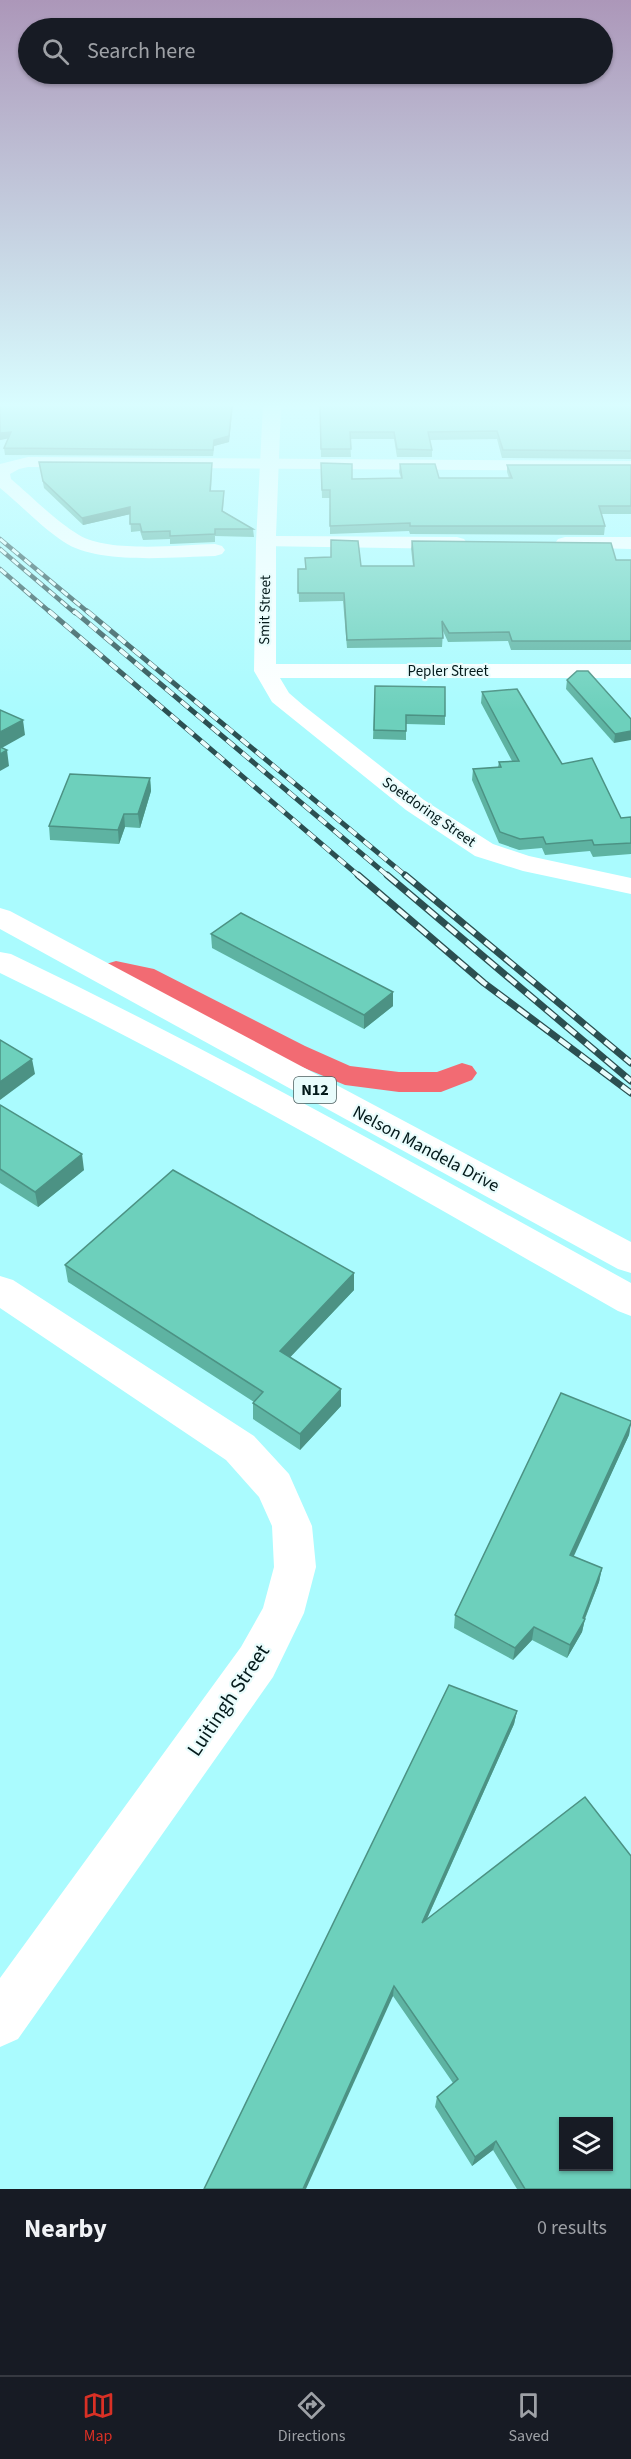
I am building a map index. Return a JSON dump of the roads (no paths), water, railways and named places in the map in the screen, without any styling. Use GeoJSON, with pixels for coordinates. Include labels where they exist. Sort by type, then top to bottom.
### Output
{"type":"FeatureCollection","features":[{"type":"Feature","properties":{"kind":"main road","name":"Smit Street"},"geometry":{"type":"LineString","coordinates":[[266,542],[268,507]]}},
{"type":"Feature","properties":{"kind":"main road"},"geometry":{"type":"LineString","coordinates":[[266,542],[478,543]]}},
{"type":"Feature","properties":{"kind":"main road"},"geometry":{"type":"LineString","coordinates":[[549,543],[631,543]]}},
{"type":"Feature","properties":{"kind":"main road","name":"Nelson Mandela Drive"},"geometry":{"type":"LineString","coordinates":[[0,917],[631,1259]]}},
{"type":"Feature","properties":{"kind":"main road","name":"Nelson Mandela Drive"},"geometry":{"type":"LineString","coordinates":[[0,961],[73,996],[296,1113],[631,1301]]}},
{"type":"Feature","properties":{"kind":"street"},"geometry":{"type":"LineString","coordinates":[[34,507],[72,539],[85,545],[116,550],[215,550]]}},
{"type":"Feature","properties":{"kind":"street","name":"Smit Street"},"geometry":{"type":"LineString","coordinates":[[265,671],[266,542]]}},
{"type":"Feature","properties":{"kind":"street","name":"Pepler Street"},"geometry":{"type":"LineString","coordinates":[[265,671],[631,671]]}},
{"type":"Feature","properties":{"kind":"street","name":"Soetdoring Street"},"geometry":{"type":"LineString","coordinates":[[265,671],[280,697],[296,711],[415,805],[458,835],[484,850],[523,863],[631,886]]}},
{"type":"Feature","properties":{"kind":"street","name":"Luitingh Street"},"geometry":{"type":"LineString","coordinates":[[0,1290],[240,1448],[275,1486],[292,1526],[295,1567],[283,1613],[257,1662],[0,2021]]}},
{"type":"Feature","properties":{"kind":"waterway"},"geometry":{"type":"LineString","coordinates":[[116,970],[144,975],[295,1053],[345,1075],[399,1082],[441,1082],[462,1073]]}},
{"type":"Feature","properties":{"kind":"railway"},"geometry":{"type":"LineString","coordinates":[[0,539],[89,613]]}},
{"type":"Feature","properties":{"kind":"railway"},"geometry":{"type":"LineString","coordinates":[[0,549],[75,613]]}},
{"type":"Feature","properties":{"kind":"railway"},"geometry":{"type":"LineString","coordinates":[[0,569],[51,613]]}},
{"type":"Feature","properties":{"kind":"railway"},"geometry":{"type":"LineString","coordinates":[[49,611],[359,876]]}},
{"type":"Feature","properties":{"kind":"railway"},"geometry":{"type":"LineString","coordinates":[[74,611],[388,876]]}},
{"type":"Feature","properties":{"kind":"railway"},"geometry":{"type":"LineString","coordinates":[[87,611],[406,876]]}},
{"type":"Feature","properties":{"kind":"railway"},"geometry":{"type":"LineString","coordinates":[[358,875],[484,983],[631,1093]]}},
{"type":"Feature","properties":{"kind":"railway"},"geometry":{"type":"LineString","coordinates":[[387,875],[631,1081]]}},
{"type":"Feature","properties":{"kind":"railway"},"geometry":{"type":"LineString","coordinates":[[405,875],[631,1063]]}}]}
